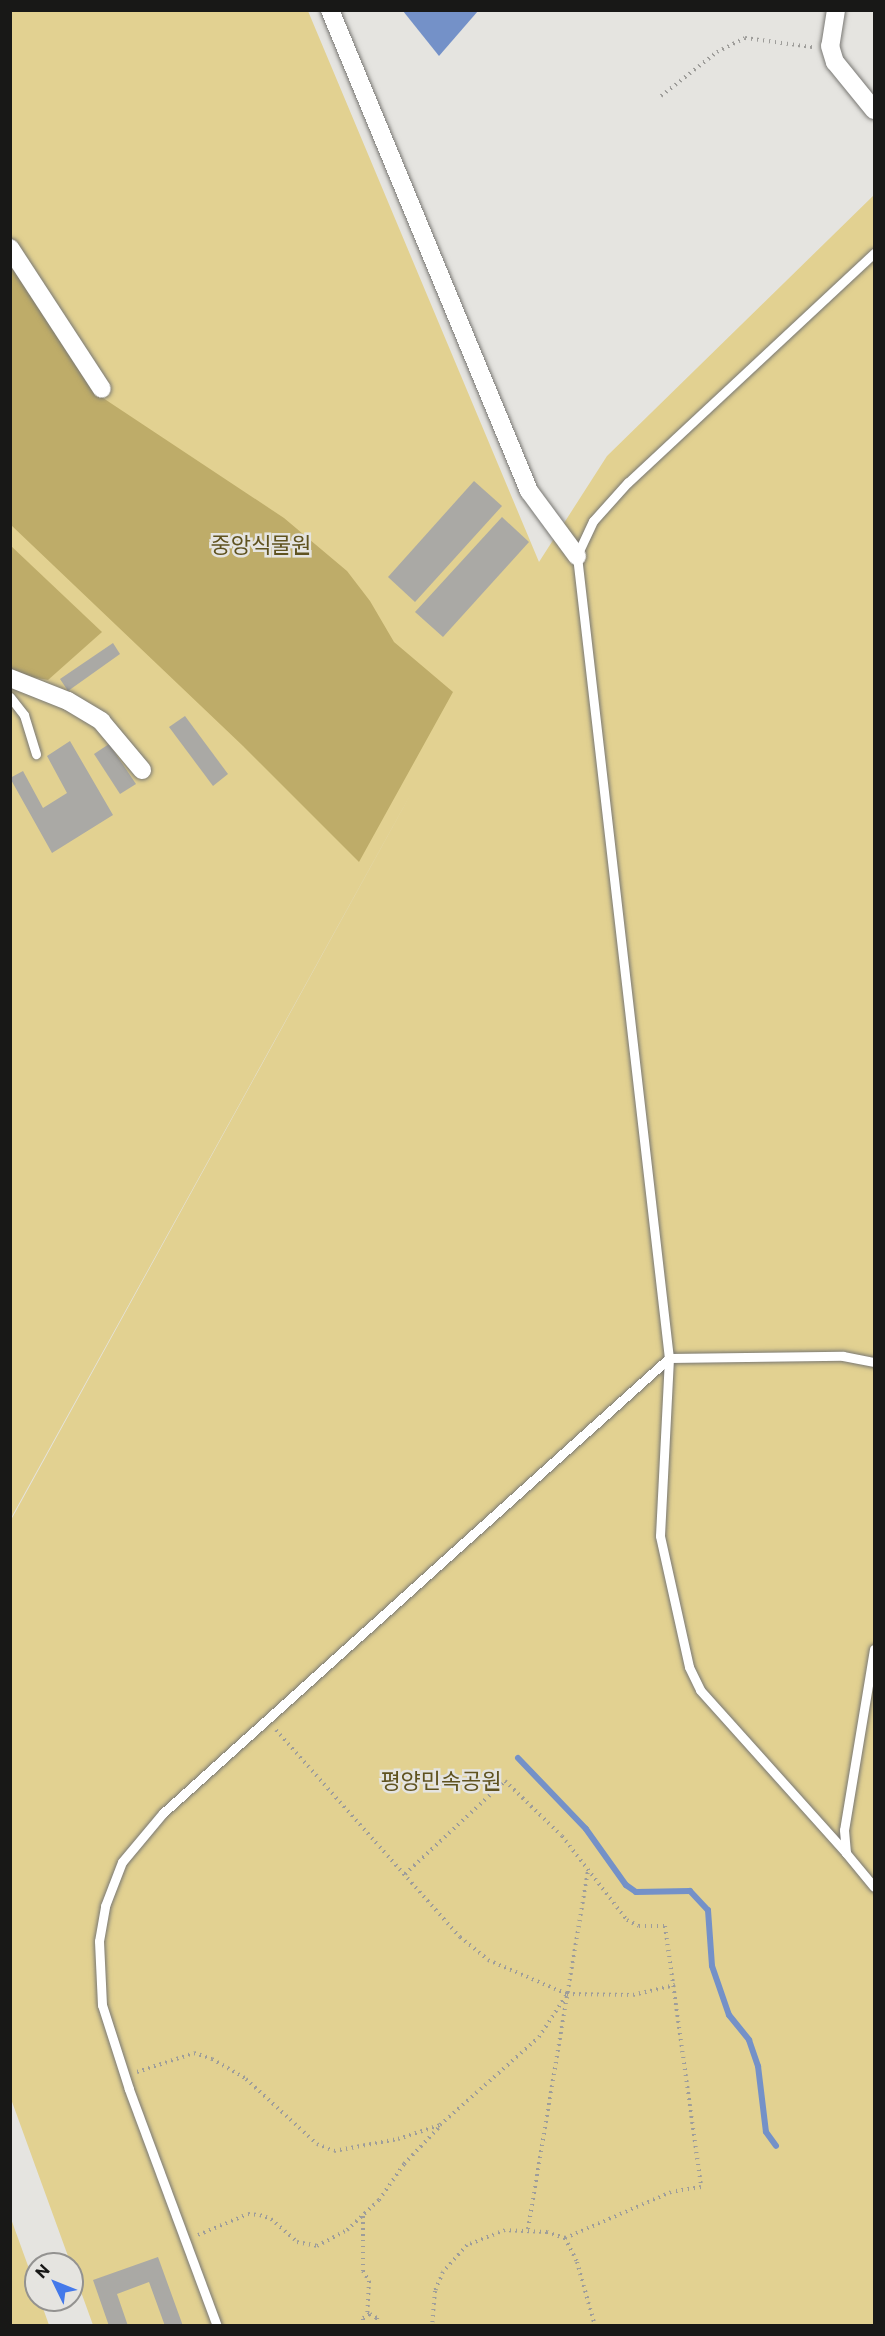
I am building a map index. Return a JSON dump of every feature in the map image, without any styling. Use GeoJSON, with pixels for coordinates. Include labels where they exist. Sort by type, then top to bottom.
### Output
{"type":"FeatureCollection","features":[{"type":"Feature","properties":{"kind":"street"},"geometry":{"type":"LineString","coordinates":[[330,10],[529,492],[577,556]]}},
{"type":"Feature","properties":{"kind":"street"},"geometry":{"type":"LineString","coordinates":[[836,10],[831,50],[836,62],[874,110]]}},
{"type":"Feature","properties":{"kind":"street"},"geometry":{"type":"LineString","coordinates":[[10,248],[102,389]]}},
{"type":"Feature","properties":{"kind":"street"},"geometry":{"type":"LineString","coordinates":[[10,678],[68,701],[101,721],[141,770]]}},
{"type":"Feature","properties":{"kind":"lane"},"geometry":{"type":"LineString","coordinates":[[874,254],[628,482],[593,521],[577,556],[669,1358],[660,1536],[689,1667],[700,1690],[874,1887]]}},
{"type":"Feature","properties":{"kind":"lane"},"geometry":{"type":"LineString","coordinates":[[10,696],[24,715],[36,754]]}},
{"type":"Feature","properties":{"kind":"lane"},"geometry":{"type":"LineString","coordinates":[[217,2325],[125,2076],[102,2005],[99,1970],[105,1906],[122,1862],[143,1833],[669,1358],[843,1356],[870,1363],[874,1369]]}},
{"type":"Feature","properties":{"kind":"lane"},"geometry":{"type":"LineString","coordinates":[[846,1853],[844,1830],[874,1649]]}},
{"type":"Feature","properties":{"kind":"path"},"geometry":{"type":"LineString","coordinates":[[661,96],[717,52],[745,38],[831,50]]}},
{"type":"Feature","properties":{"kind":"path"},"geometry":{"type":"LineString","coordinates":[[268,1721],[460,1937],[488,1960],[567,1994],[633,1995],[675,1985]]}},
{"type":"Feature","properties":{"kind":"path"},"geometry":{"type":"LineString","coordinates":[[405,1874],[505,1781],[562,1836],[627,1920],[639,1926],[665,1926],[675,1985],[701,2187],[661,2195],[565,2238],[528,2229],[505,2230],[483,2239],[450,2260],[435,2291],[432,2325]]}},
{"type":"Feature","properties":{"kind":"path"},"geometry":{"type":"LineString","coordinates":[[528,2229],[588,1869]]}},
{"type":"Feature","properties":{"kind":"path"},"geometry":{"type":"LineString","coordinates":[[185,2240],[248,2214],[271,2219],[297,2242],[317,2246],[347,2230],[363,2215],[440,2125],[539,2037],[567,1994]]}},
{"type":"Feature","properties":{"kind":"path"},"geometry":{"type":"LineString","coordinates":[[125,2076],[194,2053],[212,2059],[246,2079],[317,2144],[334,2151],[398,2139],[440,2125]]}},
{"type":"Feature","properties":{"kind":"path"},"geometry":{"type":"LineString","coordinates":[[363,2215],[363,2271],[369,2281],[367,2315],[363,2325]]}},
{"type":"Feature","properties":{"kind":"path"},"geometry":{"type":"LineString","coordinates":[[565,2238],[577,2262],[595,2325]]}},
{"type":"Feature","properties":{"kind":"path"},"geometry":{"type":"LineString","coordinates":[[367,2315],[377,2318],[378,2325]]}},
{"type":"Feature","properties":{"kind":"green space","name":"평양민속공원"},"geometry":{"type":"Polygon","coordinates":[[[11,11],[308,11],[539,562],[607,456],[874,195],[874,2325],[93,2325],[84,2300],[84,2252],[67,2252],[11,2099],[11,1520],[419,779],[11,1518],[11,11]]]}},
{"type":"Feature","properties":{"kind":"green space","name":"중앙식물원"},"geometry":{"type":"Polygon","coordinates":[[[10,265],[97,394],[284,518],[347,571],[370,601],[394,642],[453,692],[359,862],[243,746],[11,525],[10,265]]]}},
{"type":"Feature","properties":{"kind":"green space"},"geometry":{"type":"Polygon","coordinates":[[[10,545],[102,632],[48,680],[11,673],[10,545]]]}},
{"type":"Feature","properties":{"kind":"green space"},"geometry":{"type":"Polygon","coordinates":[[[10,2216],[24,2255],[24,2312],[44,2312],[49,2325],[11,2325],[10,2216]]]}},
{"type":"Feature","properties":{"kind":"water"},"geometry":{"type":"Polygon","coordinates":[[[403,11],[478,11],[439,56],[403,11]]]}},
{"type":"Feature","properties":{"kind":"building"},"geometry":{"type":"Polygon","coordinates":[[[474,481],[502,506],[415,602],[388,577],[474,481]]]}},
{"type":"Feature","properties":{"kind":"building"},"geometry":{"type":"Polygon","coordinates":[[[502,517],[529,542],[443,637],[415,612],[502,517]]]}},
{"type":"Feature","properties":{"kind":"building"},"geometry":{"type":"Polygon","coordinates":[[[113,643],[120,654],[68,691],[60,679],[113,643]]]}},
{"type":"Feature","properties":{"kind":"building"},"geometry":{"type":"Polygon","coordinates":[[[185,716],[228,774],[213,786],[169,727],[185,716]]]}},
{"type":"Feature","properties":{"kind":"building"},"geometry":{"type":"Polygon","coordinates":[[[70,741],[113,815],[52,853],[10,778],[23,771],[43,808],[67,793],[47,756],[70,741]]]}},
{"type":"Feature","properties":{"kind":"building"},"geometry":{"type":"Polygon","coordinates":[[[109,744],[136,784],[120,794],[94,754],[109,744]]]}},
{"type":"Feature","properties":{"kind":"building"},"geometry":{"type":"Polygon","coordinates":[[[158,2257],[183,2326],[165,2326],[149,2282],[117,2294],[128,2326],[109,2326],[93,2280],[158,2257]]]}},
{"type":"Feature","properties":{"kind":"waterway"},"geometry":{"type":"LineString","coordinates":[[518,1758],[586,1829],[626,1885],[636,1892],[690,1891],[708,1910],[712,1966],[729,2015],[749,2040],[758,2066],[766,2132],[776,2146]]}}]}
